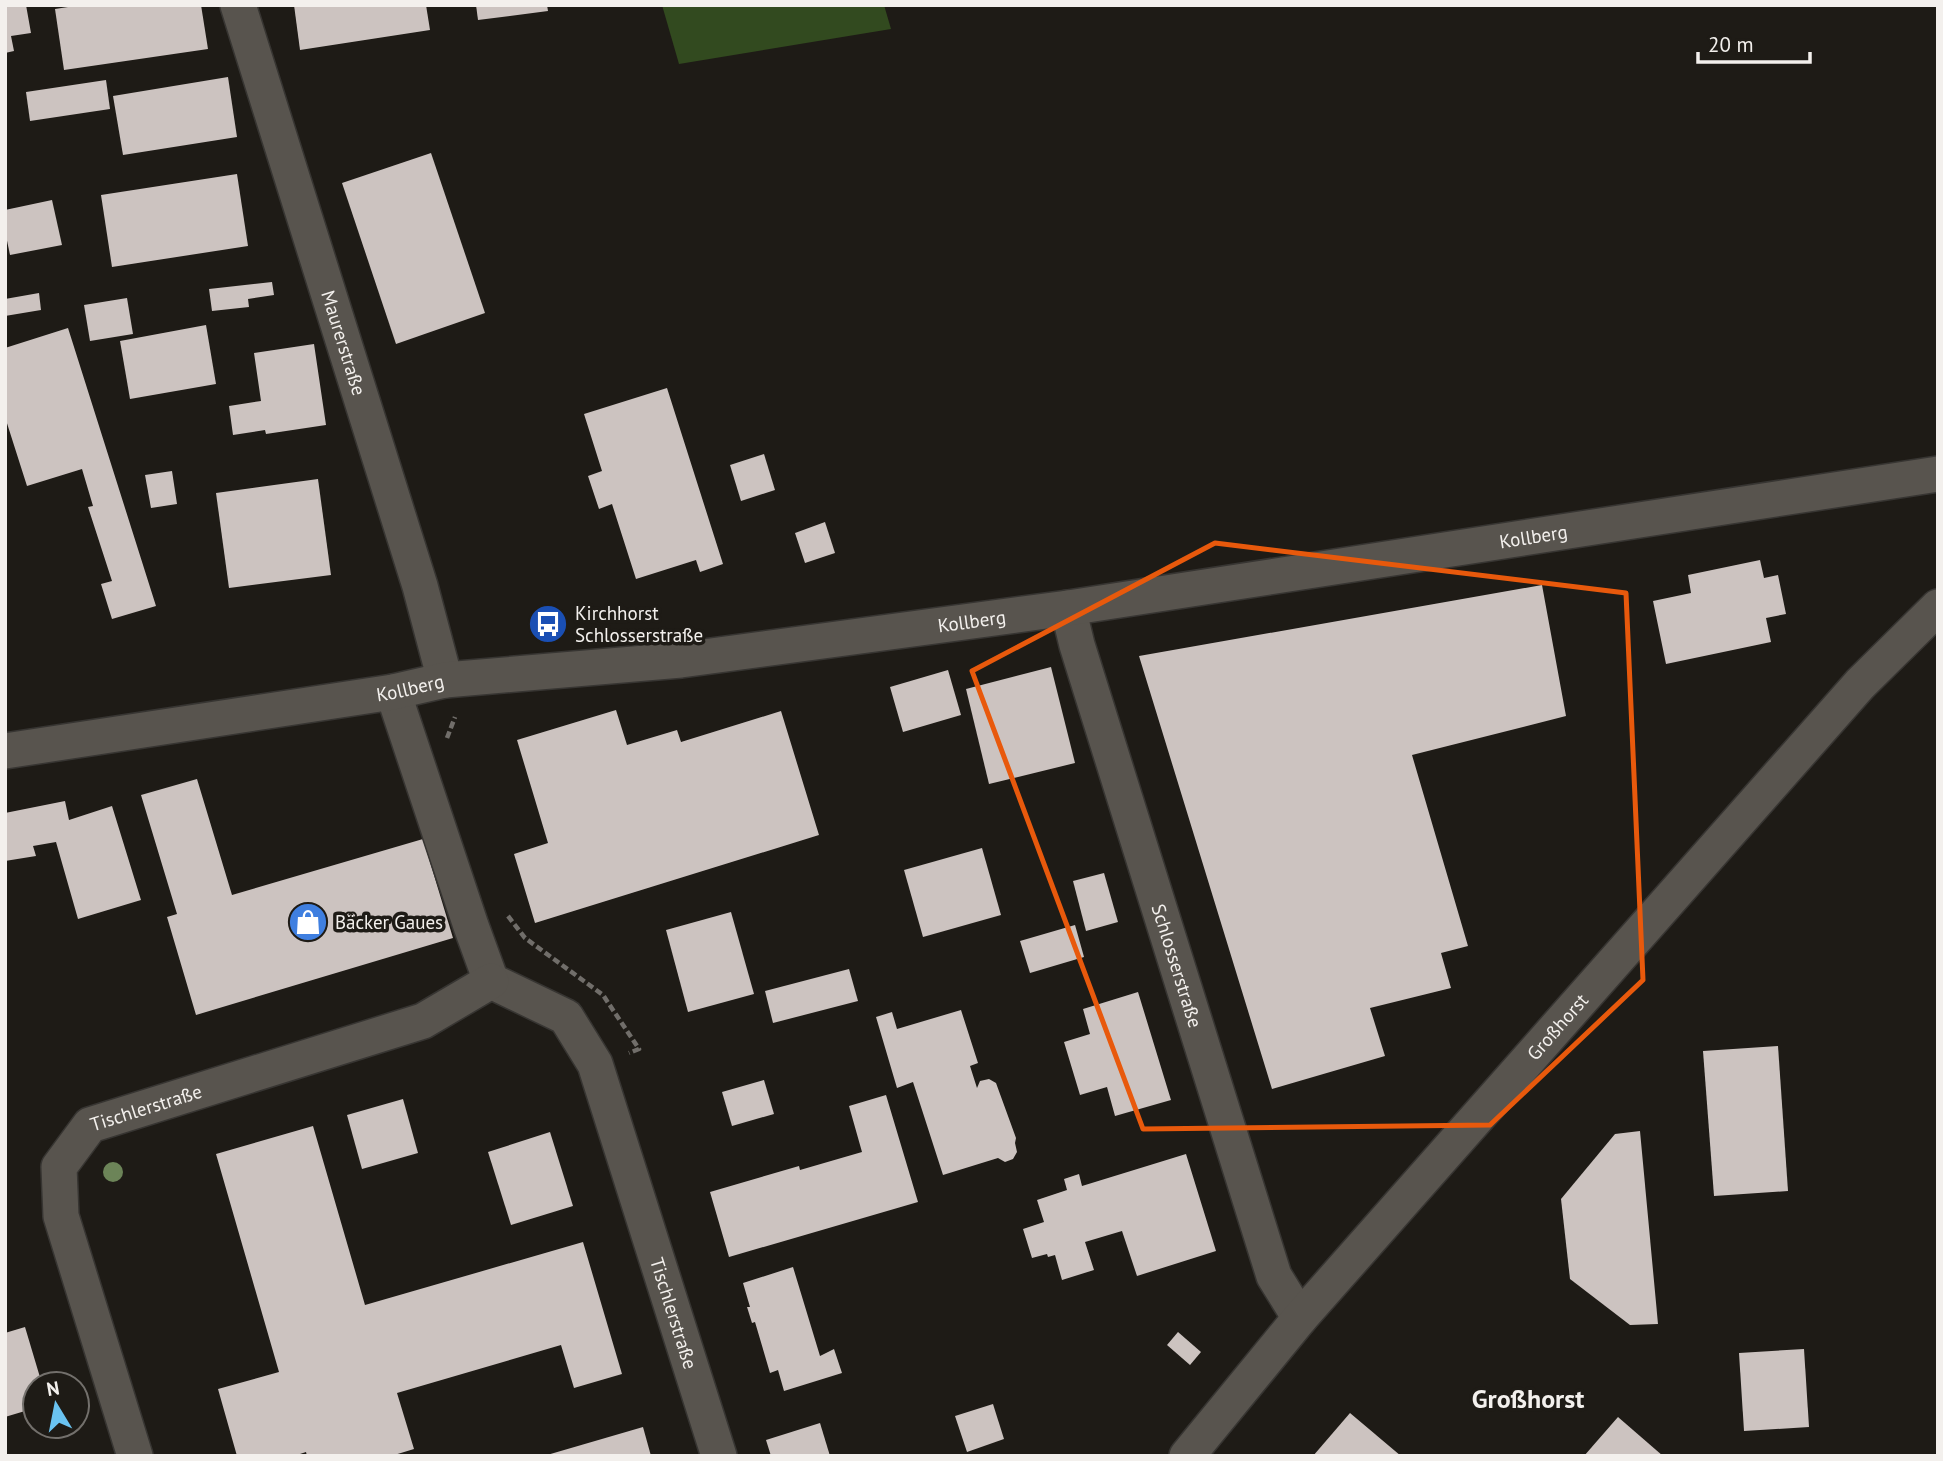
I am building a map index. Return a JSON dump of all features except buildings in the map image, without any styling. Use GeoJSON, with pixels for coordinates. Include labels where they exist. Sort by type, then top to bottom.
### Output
{"type":"FeatureCollection","features":[{"type":"Feature","properties":{"kind":"street","name":"Maurerstraße"},"geometry":{"type":"LineString","coordinates":[[238,5],[452,695]]}},
{"type":"Feature","properties":{"kind":"street","name":"Kollberg"},"geometry":{"type":"LineString","coordinates":[[5,751],[393,692],[452,695],[681,660],[1068,608],[1938,474]]}},
{"type":"Feature","properties":{"kind":"street","name":"Großhorst"},"geometry":{"type":"LineString","coordinates":[[1187,1456],[1300,1318],[1860,684],[1938,607]]}},
{"type":"Feature","properties":{"kind":"street","name":"Schlosserstraße"},"geometry":{"type":"LineString","coordinates":[[1068,608],[1077,645],[1274,1276],[1300,1318]]}},
{"type":"Feature","properties":{"kind":"street"},"geometry":{"type":"LineString","coordinates":[[393,692],[491,981]]}},
{"type":"Feature","properties":{"kind":"street","name":"Tischlerstraße"},"geometry":{"type":"LineString","coordinates":[[135,1456],[61,1216],[59,1167],[90,1125],[423,1021],[491,981],[566,1017],[595,1064],[719,1456]]}},
{"type":"Feature","properties":{"kind":"path"},"geometry":{"type":"LineString","coordinates":[[445,743],[452,695]]}},
{"type":"Feature","properties":{"kind":"path"},"geometry":{"type":"LineString","coordinates":[[504,911],[525,938],[603,995],[639,1049],[595,1064]]}},
{"type":"Feature","properties":{"kind":"highlighted area"},"geometry":{"type":"Polygon","coordinates":[[[1215,543],[1626,593],[1643,980],[1490,1125],[1143,1129],[972,671],[1215,543]]]}},
{"type":"Feature","properties":{"kind":"green space"},"geometry":{"type":"Polygon","coordinates":[[[662,5],[884,5],[891,29],[679,64],[662,5]]]}},
{"type":"Feature","properties":{"kind":"place","name":"Kirchhorst Schlosserstraße"},"geometry":{"type":"Point","coordinates":[548,624]}},
{"type":"Feature","properties":{"kind":"place","name":"Bäcker Gaues"},"geometry":{"type":"Point","coordinates":[308,922]}},
{"type":"Feature","properties":{"kind":"district","name":"Großhorst"},"geometry":{"type":"Point","coordinates":[1528,1398]}}]}
